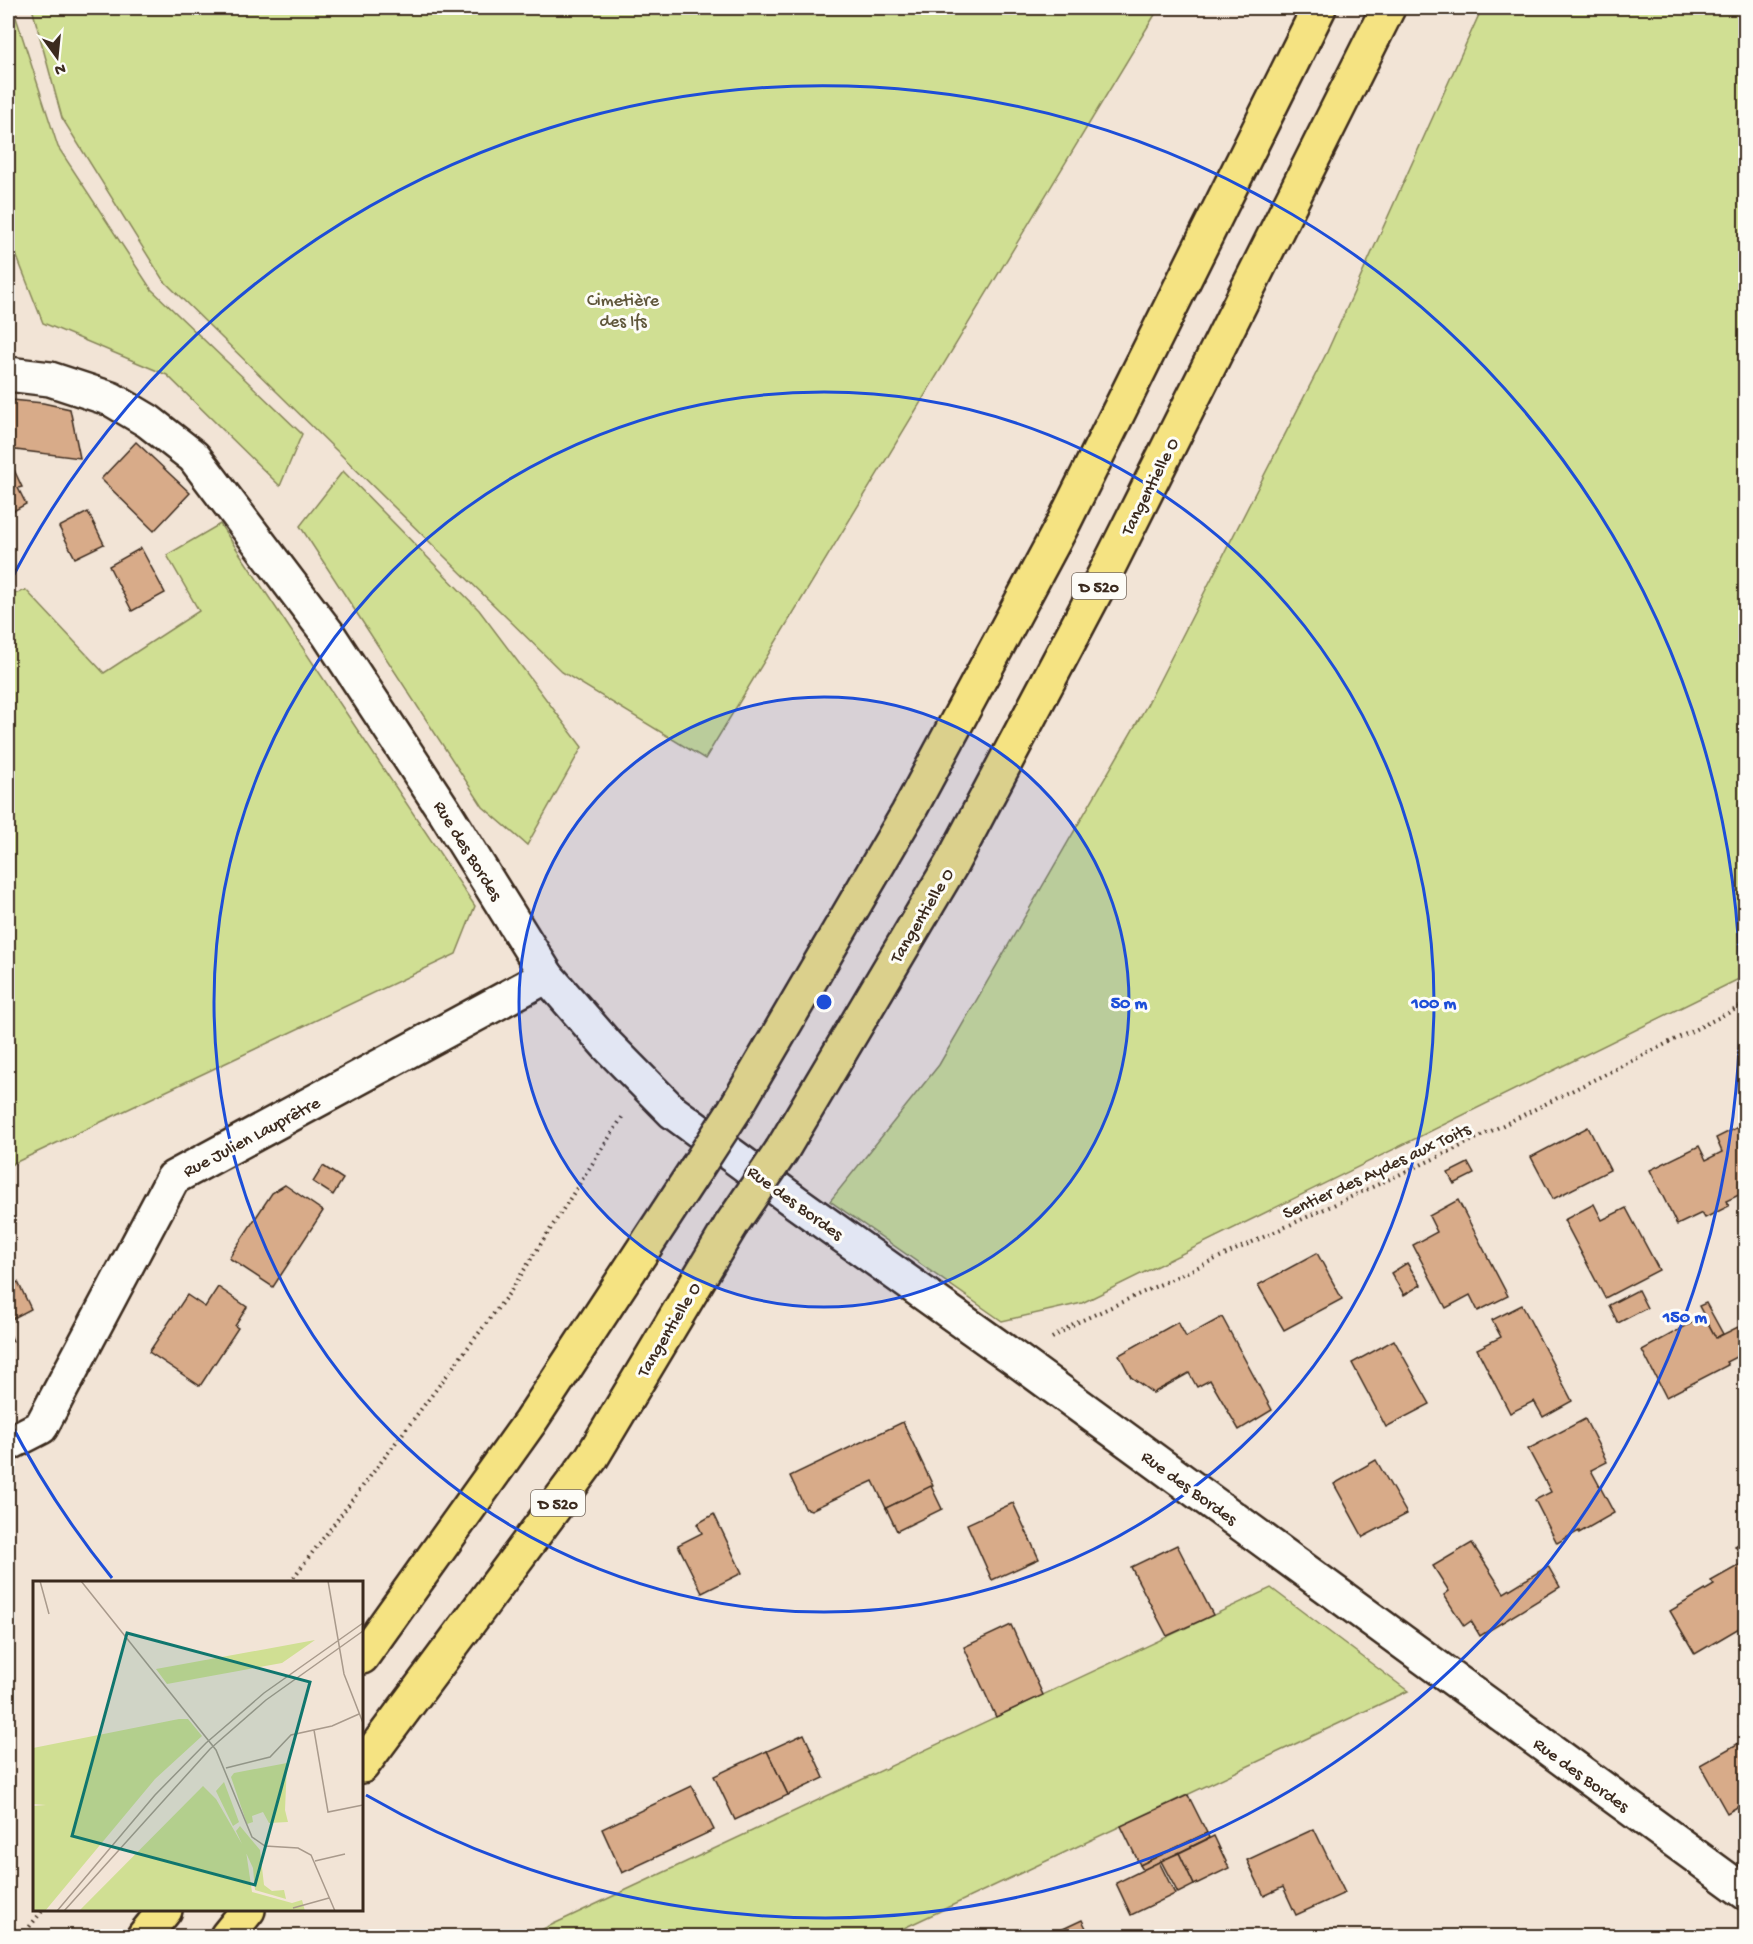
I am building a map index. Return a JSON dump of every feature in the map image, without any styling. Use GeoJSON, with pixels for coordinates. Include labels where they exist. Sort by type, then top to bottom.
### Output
{"type":"FeatureCollection","features":[{"type":"Feature","properties":{"kind":"main road"},"geometry":{"type":"LineString","coordinates":[[363,1656],[530,1422],[735,1109],[908,813],[1064,522],[1319,8]]}},
{"type":"Feature","properties":{"kind":"main road","name":"Tangentielle O"},"geometry":{"type":"LineString","coordinates":[[363,1765],[592,1457],[731,1225],[782,1150],[951,865],[1109,566],[1388,8]]}},
{"type":"Feature","properties":{"kind":"main road"},"geometry":{"type":"LineString","coordinates":[[144,1936],[164,1911]]}},
{"type":"Feature","properties":{"kind":"main road"},"geometry":{"type":"LineString","coordinates":[[227,1936],[247,1911]]}},
{"type":"Feature","properties":{"kind":"street","name":"Rue des Bordes"},"geometry":{"type":"LineString","coordinates":[[8,374],[50,379],[111,399],[148,420],[194,457],[328,634],[439,803],[547,976],[608,1045],[674,1112],[1746,1893]]}},
{"type":"Feature","properties":{"kind":"street","name":"Rue Julien Lauprêtre"},"geometry":{"type":"LineString","coordinates":[[8,1444],[41,1427],[173,1178],[547,976]]}},
{"type":"Feature","properties":{"kind":"path","name":"Sentier des Aydes aux Toits"},"geometry":{"type":"LineString","coordinates":[[1017,1360],[1074,1324],[1453,1150],[1746,1004]]}},
{"type":"Feature","properties":{"kind":"path"},"geometry":{"type":"LineString","coordinates":[[291,1581],[510,1292],[644,1082]]}},
{"type":"Feature","properties":{"kind":"path"},"geometry":{"type":"LineString","coordinates":[[22,1936],[42,1911]]}},
{"type":"Feature","properties":{"kind":"green space"},"geometry":{"type":"Polygon","coordinates":[[[8,8],[13,8],[58,147],[151,289],[302,434],[280,486],[167,375],[43,323],[8,234],[8,8]]]}},
{"type":"Feature","properties":{"kind":"green space","name":"Cimetière des Ifs"},"geometry":{"type":"Polygon","coordinates":[[[32,8],[1159,8],[705,759],[562,672],[163,280],[62,118],[32,8]]]}},
{"type":"Feature","properties":{"kind":"green space"},"geometry":{"type":"Polygon","coordinates":[[[1482,8],[1745,8],[1745,976],[1082,1303],[1002,1321],[830,1201],[939,1065],[1146,707],[1327,352],[1482,8]]]}},
{"type":"Feature","properties":{"kind":"green space"},"geometry":{"type":"Polygon","coordinates":[[[343,471],[479,610],[582,747],[527,845],[483,807],[300,526],[343,471]]]}},
{"type":"Feature","properties":{"kind":"green space"},"geometry":{"type":"Polygon","coordinates":[[[220,524],[475,906],[456,954],[8,1166],[8,596],[26,590],[104,673],[199,611],[167,555],[220,524]]]}},
{"type":"Feature","properties":{"kind":"green space"},"geometry":{"type":"Polygon","coordinates":[[[1271,1588],[1408,1691],[887,1936],[528,1936],[1271,1588]]]}},
{"type":"Feature","properties":{"kind":"building"},"geometry":{"type":"Polygon","coordinates":[[[8,401],[70,409],[80,458],[8,449],[8,401]]]}},
{"type":"Feature","properties":{"kind":"building"},"geometry":{"type":"Polygon","coordinates":[[[136,442],[190,493],[154,531],[101,479],[136,442]]]}},
{"type":"Feature","properties":{"kind":"building"},"geometry":{"type":"Polygon","coordinates":[[[8,457],[22,487],[18,488],[26,504],[8,514],[8,457]]]}},
{"type":"Feature","properties":{"kind":"building"},"geometry":{"type":"Polygon","coordinates":[[[88,512],[104,544],[75,558],[59,527],[88,512]]]}},
{"type":"Feature","properties":{"kind":"building"},"geometry":{"type":"Polygon","coordinates":[[[141,548],[165,593],[132,611],[109,566],[141,548]]]}},
{"type":"Feature","properties":{"kind":"building"},"geometry":{"type":"Polygon","coordinates":[[[1740,1126],[1746,1138],[1746,1198],[1743,1193],[1726,1201],[1729,1206],[1705,1218],[1702,1213],[1677,1225],[1650,1170],[1699,1146],[1706,1160],[1722,1152],[1716,1138],[1740,1126]]]}},
{"type":"Feature","properties":{"kind":"building"},"geometry":{"type":"Polygon","coordinates":[[[1588,1127],[1610,1170],[1553,1199],[1531,1157],[1588,1127]]]}},
{"type":"Feature","properties":{"kind":"building"},"geometry":{"type":"Polygon","coordinates":[[[1468,1163],[1474,1174],[1454,1184],[1448,1173],[1468,1163]]]}},
{"type":"Feature","properties":{"kind":"building"},"geometry":{"type":"Polygon","coordinates":[[[323,1166],[343,1179],[333,1195],[313,1182],[323,1166]]]}},
{"type":"Feature","properties":{"kind":"building"},"geometry":{"type":"Polygon","coordinates":[[[285,1185],[323,1211],[273,1287],[229,1258],[272,1193],[285,1185]]]}},
{"type":"Feature","properties":{"kind":"building"},"geometry":{"type":"Polygon","coordinates":[[[1458,1200],[1508,1296],[1478,1311],[1470,1295],[1446,1308],[1413,1245],[1437,1232],[1429,1216],[1458,1200]]]}},
{"type":"Feature","properties":{"kind":"building"},"geometry":{"type":"Polygon","coordinates":[[[1594,1204],[1602,1220],[1626,1208],[1659,1270],[1605,1298],[1564,1220],[1594,1204]]]}},
{"type":"Feature","properties":{"kind":"building"},"geometry":{"type":"Polygon","coordinates":[[[1317,1253],[1342,1299],[1284,1330],[1258,1285],[1317,1253]]]}},
{"type":"Feature","properties":{"kind":"building"},"geometry":{"type":"Polygon","coordinates":[[[1407,1263],[1421,1285],[1404,1295],[1391,1273],[1407,1263]]]}},
{"type":"Feature","properties":{"kind":"building"},"geometry":{"type":"Polygon","coordinates":[[[18,1282],[31,1309],[8,1321],[8,1287],[18,1282]]]}},
{"type":"Feature","properties":{"kind":"building"},"geometry":{"type":"Polygon","coordinates":[[[218,1287],[247,1307],[235,1326],[238,1328],[200,1386],[149,1352],[187,1295],[205,1307],[218,1287]]]}},
{"type":"Feature","properties":{"kind":"building"},"geometry":{"type":"Polygon","coordinates":[[[1638,1290],[1647,1308],[1618,1323],[1609,1305],[1638,1290]]]}},
{"type":"Feature","properties":{"kind":"building"},"geometry":{"type":"Polygon","coordinates":[[[1706,1303],[1723,1334],[1716,1338],[1699,1306],[1706,1303]]]}},
{"type":"Feature","properties":{"kind":"building"},"geometry":{"type":"Polygon","coordinates":[[[1522,1305],[1572,1401],[1543,1417],[1534,1401],[1510,1413],[1477,1349],[1501,1337],[1492,1320],[1522,1305]]]}},
{"type":"Feature","properties":{"kind":"building"},"geometry":{"type":"Polygon","coordinates":[[[1704,1316],[1716,1338],[1738,1327],[1746,1340],[1746,1352],[1726,1362],[1728,1365],[1666,1397],[1642,1350],[1704,1316]]]}},
{"type":"Feature","properties":{"kind":"building"},"geometry":{"type":"Polygon","coordinates":[[[1222,1317],[1272,1410],[1239,1430],[1210,1380],[1197,1387],[1189,1373],[1153,1393],[1131,1377],[1119,1355],[1178,1322],[1186,1337],[1222,1317]]]}},
{"type":"Feature","properties":{"kind":"building"},"geometry":{"type":"Polygon","coordinates":[[[1746,1327],[1746,1340],[1740,1330],[1746,1327]]]}},
{"type":"Feature","properties":{"kind":"building"},"geometry":{"type":"Polygon","coordinates":[[[8,1330],[13,1341],[8,1343],[8,1330]]]}},
{"type":"Feature","properties":{"kind":"building"},"geometry":{"type":"Polygon","coordinates":[[[1394,1340],[1430,1404],[1386,1427],[1352,1363],[1394,1340]]]}},
{"type":"Feature","properties":{"kind":"building"},"geometry":{"type":"Polygon","coordinates":[[[1585,1419],[1607,1462],[1591,1470],[1614,1513],[1557,1543],[1535,1500],[1551,1492],[1528,1449],[1585,1419]]]}},
{"type":"Feature","properties":{"kind":"building"},"geometry":{"type":"Polygon","coordinates":[[[903,1422],[933,1486],[886,1508],[873,1481],[811,1510],[805,1508],[790,1476],[903,1422]]]}},
{"type":"Feature","properties":{"kind":"building"},"geometry":{"type":"Polygon","coordinates":[[[1376,1460],[1407,1514],[1363,1537],[1334,1484],[1376,1460]]]}},
{"type":"Feature","properties":{"kind":"building"},"geometry":{"type":"Polygon","coordinates":[[[931,1486],[942,1509],[897,1531],[886,1508],[931,1486]]]}},
{"type":"Feature","properties":{"kind":"building"},"geometry":{"type":"Polygon","coordinates":[[[1013,1503],[1039,1559],[992,1580],[967,1524],[1013,1503]]]}},
{"type":"Feature","properties":{"kind":"building"},"geometry":{"type":"Polygon","coordinates":[[[714,1514],[742,1573],[702,1593],[678,1545],[702,1533],[697,1524],[714,1514]]]}},
{"type":"Feature","properties":{"kind":"building"},"geometry":{"type":"Polygon","coordinates":[[[1746,1539],[1746,1624],[1695,1654],[1670,1611],[1714,1585],[1711,1581],[1745,1562],[1735,1546],[1746,1539]]]}},
{"type":"Feature","properties":{"kind":"building"},"geometry":{"type":"Polygon","coordinates":[[[1472,1543],[1504,1593],[1548,1566],[1560,1587],[1480,1636],[1471,1621],[1464,1626],[1444,1595],[1449,1591],[1433,1566],[1472,1543]]]}},
{"type":"Feature","properties":{"kind":"building"},"geometry":{"type":"Polygon","coordinates":[[[1177,1545],[1213,1615],[1167,1636],[1131,1567],[1177,1545]]]}},
{"type":"Feature","properties":{"kind":"building"},"geometry":{"type":"Polygon","coordinates":[[[1011,1625],[1043,1695],[996,1717],[964,1647],[1011,1625]]]}},
{"type":"Feature","properties":{"kind":"building"},"geometry":{"type":"Polygon","coordinates":[[[1746,1722],[1746,1737],[1739,1726],[1746,1722]]]}},
{"type":"Feature","properties":{"kind":"building"},"geometry":{"type":"Polygon","coordinates":[[[804,1734],[824,1778],[788,1795],[767,1751],[804,1734]]]}},
{"type":"Feature","properties":{"kind":"building"},"geometry":{"type":"Polygon","coordinates":[[[1746,1739],[1746,1802],[1727,1813],[1700,1765],[1746,1739]]]}},
{"type":"Feature","properties":{"kind":"building"},"geometry":{"type":"Polygon","coordinates":[[[767,1751],[788,1795],[735,1820],[714,1776],[767,1751]]]}},
{"type":"Feature","properties":{"kind":"building"},"geometry":{"type":"Polygon","coordinates":[[[692,1786],[714,1830],[622,1873],[602,1829],[692,1786]]]}},
{"type":"Feature","properties":{"kind":"building"},"geometry":{"type":"Polygon","coordinates":[[[1188,1795],[1207,1833],[1140,1865],[1121,1826],[1188,1795]]]}},
{"type":"Feature","properties":{"kind":"building"},"geometry":{"type":"Polygon","coordinates":[[[1314,1829],[1345,1893],[1296,1915],[1283,1887],[1264,1896],[1247,1860],[1314,1829]]]}},
{"type":"Feature","properties":{"kind":"building"},"geometry":{"type":"Polygon","coordinates":[[[1207,1833],[1209,1838],[1143,1870],[1140,1865],[1207,1833]]]}},
{"type":"Feature","properties":{"kind":"building"},"geometry":{"type":"Polygon","coordinates":[[[1214,1836],[1229,1868],[1194,1885],[1179,1853],[1214,1836]]]}},
{"type":"Feature","properties":{"kind":"building"},"geometry":{"type":"Polygon","coordinates":[[[1179,1853],[1194,1885],[1178,1893],[1161,1861],[1179,1853]]]}},
{"type":"Feature","properties":{"kind":"building"},"geometry":{"type":"Polygon","coordinates":[[[1159,1862],[1175,1894],[1131,1915],[1116,1883],[1159,1862]]]}},
{"type":"Feature","properties":{"kind":"building"},"geometry":{"type":"Polygon","coordinates":[[[1082,1920],[1090,1936],[1048,1936],[1082,1920]]]}}]}
